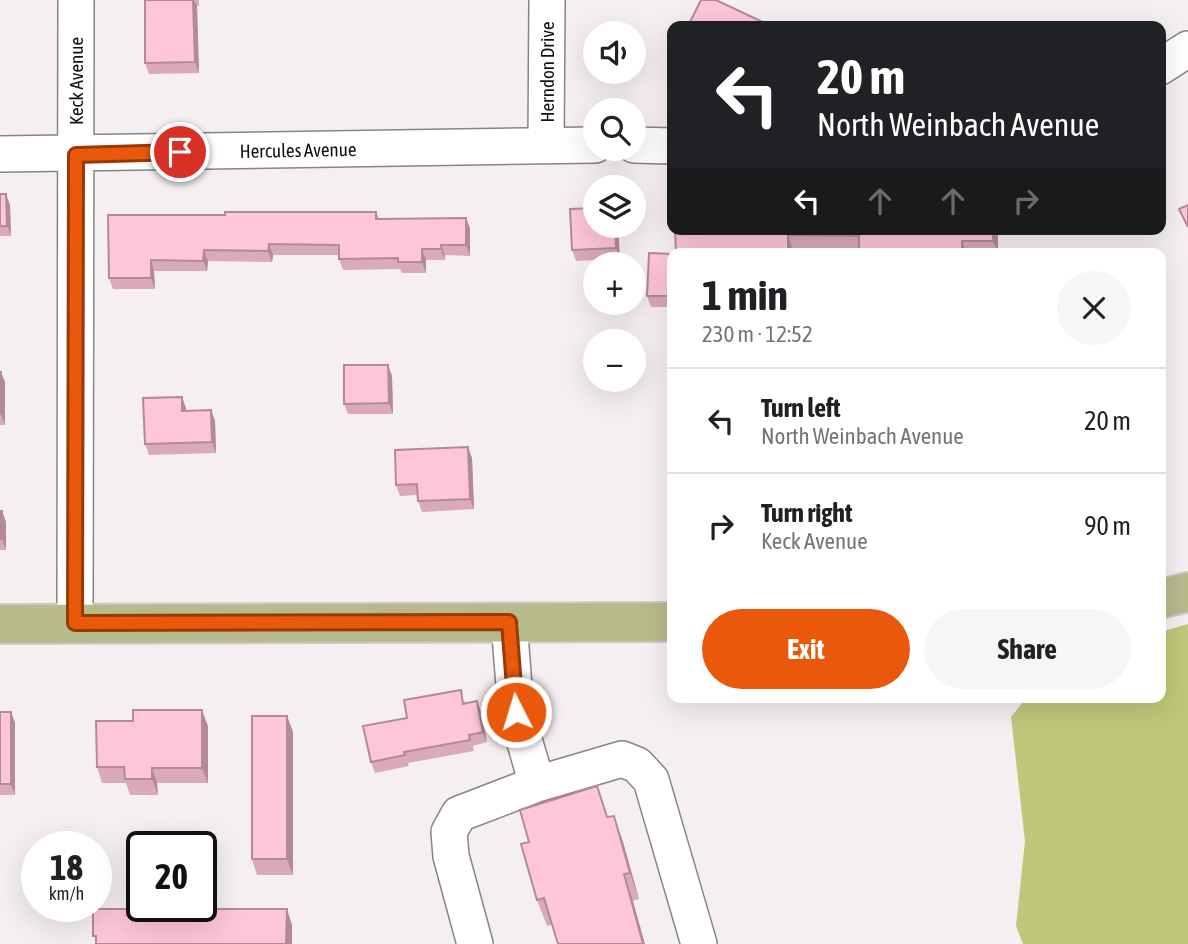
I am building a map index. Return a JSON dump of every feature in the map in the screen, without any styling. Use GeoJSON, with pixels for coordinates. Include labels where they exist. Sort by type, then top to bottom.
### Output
{"type":"FeatureCollection","features":[{"type":"Feature","properties":{"kind":"main road"},"geometry":{"type":"LineString","coordinates":[[1166,598],[1188,592]]}},
{"type":"Feature","properties":{"kind":"main road"},"geometry":{"type":"LineString","coordinates":[[0,624],[667,621]]}},
{"type":"Feature","properties":{"kind":"street","name":"Keck Avenue"},"geometry":{"type":"LineString","coordinates":[[75,623],[76,0]]}},
{"type":"Feature","properties":{"kind":"street","name":"Herndon Drive"},"geometry":{"type":"LineString","coordinates":[[547,0],[547,144]]}},
{"type":"Feature","properties":{"kind":"street"},"geometry":{"type":"LineString","coordinates":[[1166,63],[1188,49]]}},
{"type":"Feature","properties":{"kind":"street","name":"Hercules Avenue"},"geometry":{"type":"LineString","coordinates":[[0,154],[76,155],[583,145]]}},
{"type":"Feature","properties":{"kind":"street"},"geometry":{"type":"LineString","coordinates":[[646,145],[667,146]]}},
{"type":"Feature","properties":{"kind":"street"},"geometry":{"type":"LineString","coordinates":[[509,622],[516,712],[537,784]]}},
{"type":"Feature","properties":{"kind":"street"},"geometry":{"type":"LineString","coordinates":[[475,944],[451,856],[449,832],[459,814],[537,784],[622,759],[637,765],[650,780],[699,944]]}},
{"type":"Feature","properties":{"kind":"green space"},"geometry":{"type":"Polygon","coordinates":[[[1188,624],[1188,944],[1023,944],[1016,926],[1025,841],[1011,717],[1022,703],[1166,703],[1166,630],[1188,624]]]}},
{"type":"Feature","properties":{"kind":"building"},"geometry":{"type":"Polygon","coordinates":[[[145,0],[193,0],[195,62],[145,63],[145,0]]]}},
{"type":"Feature","properties":{"kind":"building"},"geometry":{"type":"Polygon","coordinates":[[[701,0],[716,0],[760,21],[690,21],[701,0]]]}},
{"type":"Feature","properties":{"kind":"building"},"geometry":{"type":"Polygon","coordinates":[[[0,194],[6,194],[7,226],[0,226],[0,194]]]}},
{"type":"Feature","properties":{"kind":"building"},"geometry":{"type":"Polygon","coordinates":[[[1188,205],[1188,227],[1179,209],[1188,205]]]}},
{"type":"Feature","properties":{"kind":"building"},"geometry":{"type":"Polygon","coordinates":[[[583,208],[583,238],[616,238],[616,248],[572,250],[570,209],[583,208]]]}},
{"type":"Feature","properties":{"kind":"building"},"geometry":{"type":"Polygon","coordinates":[[[225,212],[376,212],[376,219],[466,218],[466,245],[441,245],[441,249],[422,249],[422,262],[398,262],[398,258],[339,259],[339,245],[269,244],[268,251],[204,250],[203,261],[151,260],[151,278],[109,278],[108,215],[225,215],[225,212]]]}},
{"type":"Feature","properties":{"kind":"building"},"geometry":{"type":"Polygon","coordinates":[[[675,235],[788,235],[788,248],[676,248],[675,235]]]}},
{"type":"Feature","properties":{"kind":"building"},"geometry":{"type":"Polygon","coordinates":[[[788,235],[993,235],[993,241],[962,241],[962,248],[859,248],[859,236],[788,235]]]}},
{"type":"Feature","properties":{"kind":"building"},"geometry":{"type":"Polygon","coordinates":[[[649,253],[667,254],[667,296],[647,296],[649,253]]]}},
{"type":"Feature","properties":{"kind":"building"},"geometry":{"type":"Polygon","coordinates":[[[344,365],[388,365],[389,403],[344,404],[344,365]]]}},
{"type":"Feature","properties":{"kind":"building"},"geometry":{"type":"Polygon","coordinates":[[[1,372],[1,414],[0,414],[1,372]]]}},
{"type":"Feature","properties":{"kind":"building"},"geometry":{"type":"Polygon","coordinates":[[[182,397],[182,411],[211,410],[212,442],[145,444],[143,398],[182,397]]]}},
{"type":"Feature","properties":{"kind":"building"},"geometry":{"type":"Polygon","coordinates":[[[468,447],[470,499],[418,501],[417,484],[396,485],[395,450],[468,447]]]}},
{"type":"Feature","properties":{"kind":"building"},"geometry":{"type":"Polygon","coordinates":[[[2,511],[2,539],[0,539],[2,511]]]}},
{"type":"Feature","properties":{"kind":"building"},"geometry":{"type":"Polygon","coordinates":[[[461,690],[463,704],[477,701],[483,732],[469,735],[470,740],[404,752],[405,755],[371,762],[363,726],[407,718],[404,700],[461,690]]]}},
{"type":"Feature","properties":{"kind":"building"},"geometry":{"type":"Polygon","coordinates":[[[133,710],[202,710],[202,768],[152,768],[152,779],[125,779],[124,767],[97,767],[96,721],[133,721],[133,710]]]}},
{"type":"Feature","properties":{"kind":"building"},"geometry":{"type":"Polygon","coordinates":[[[0,712],[11,712],[11,784],[0,784],[0,712]]]}},
{"type":"Feature","properties":{"kind":"building"},"geometry":{"type":"Polygon","coordinates":[[[252,716],[287,716],[287,859],[252,859],[252,716]]]}},
{"type":"Feature","properties":{"kind":"building"},"geometry":{"type":"Polygon","coordinates":[[[597,786],[607,817],[614,816],[630,873],[624,874],[643,944],[558,944],[544,898],[537,900],[521,844],[529,842],[520,810],[597,786]]]}},
{"type":"Feature","properties":{"kind":"building"},"geometry":{"type":"Polygon","coordinates":[[[112,909],[126,909],[126,922],[217,922],[217,909],[287,909],[286,944],[96,944],[96,936],[93,936],[93,922],[112,922],[112,909]]]}},
{"type":"Feature","properties":{"kind":"route"},"geometry":{"type":"LineString","coordinates":[[180,152],[76,155],[75,623],[509,622],[516,712]]}}]}
